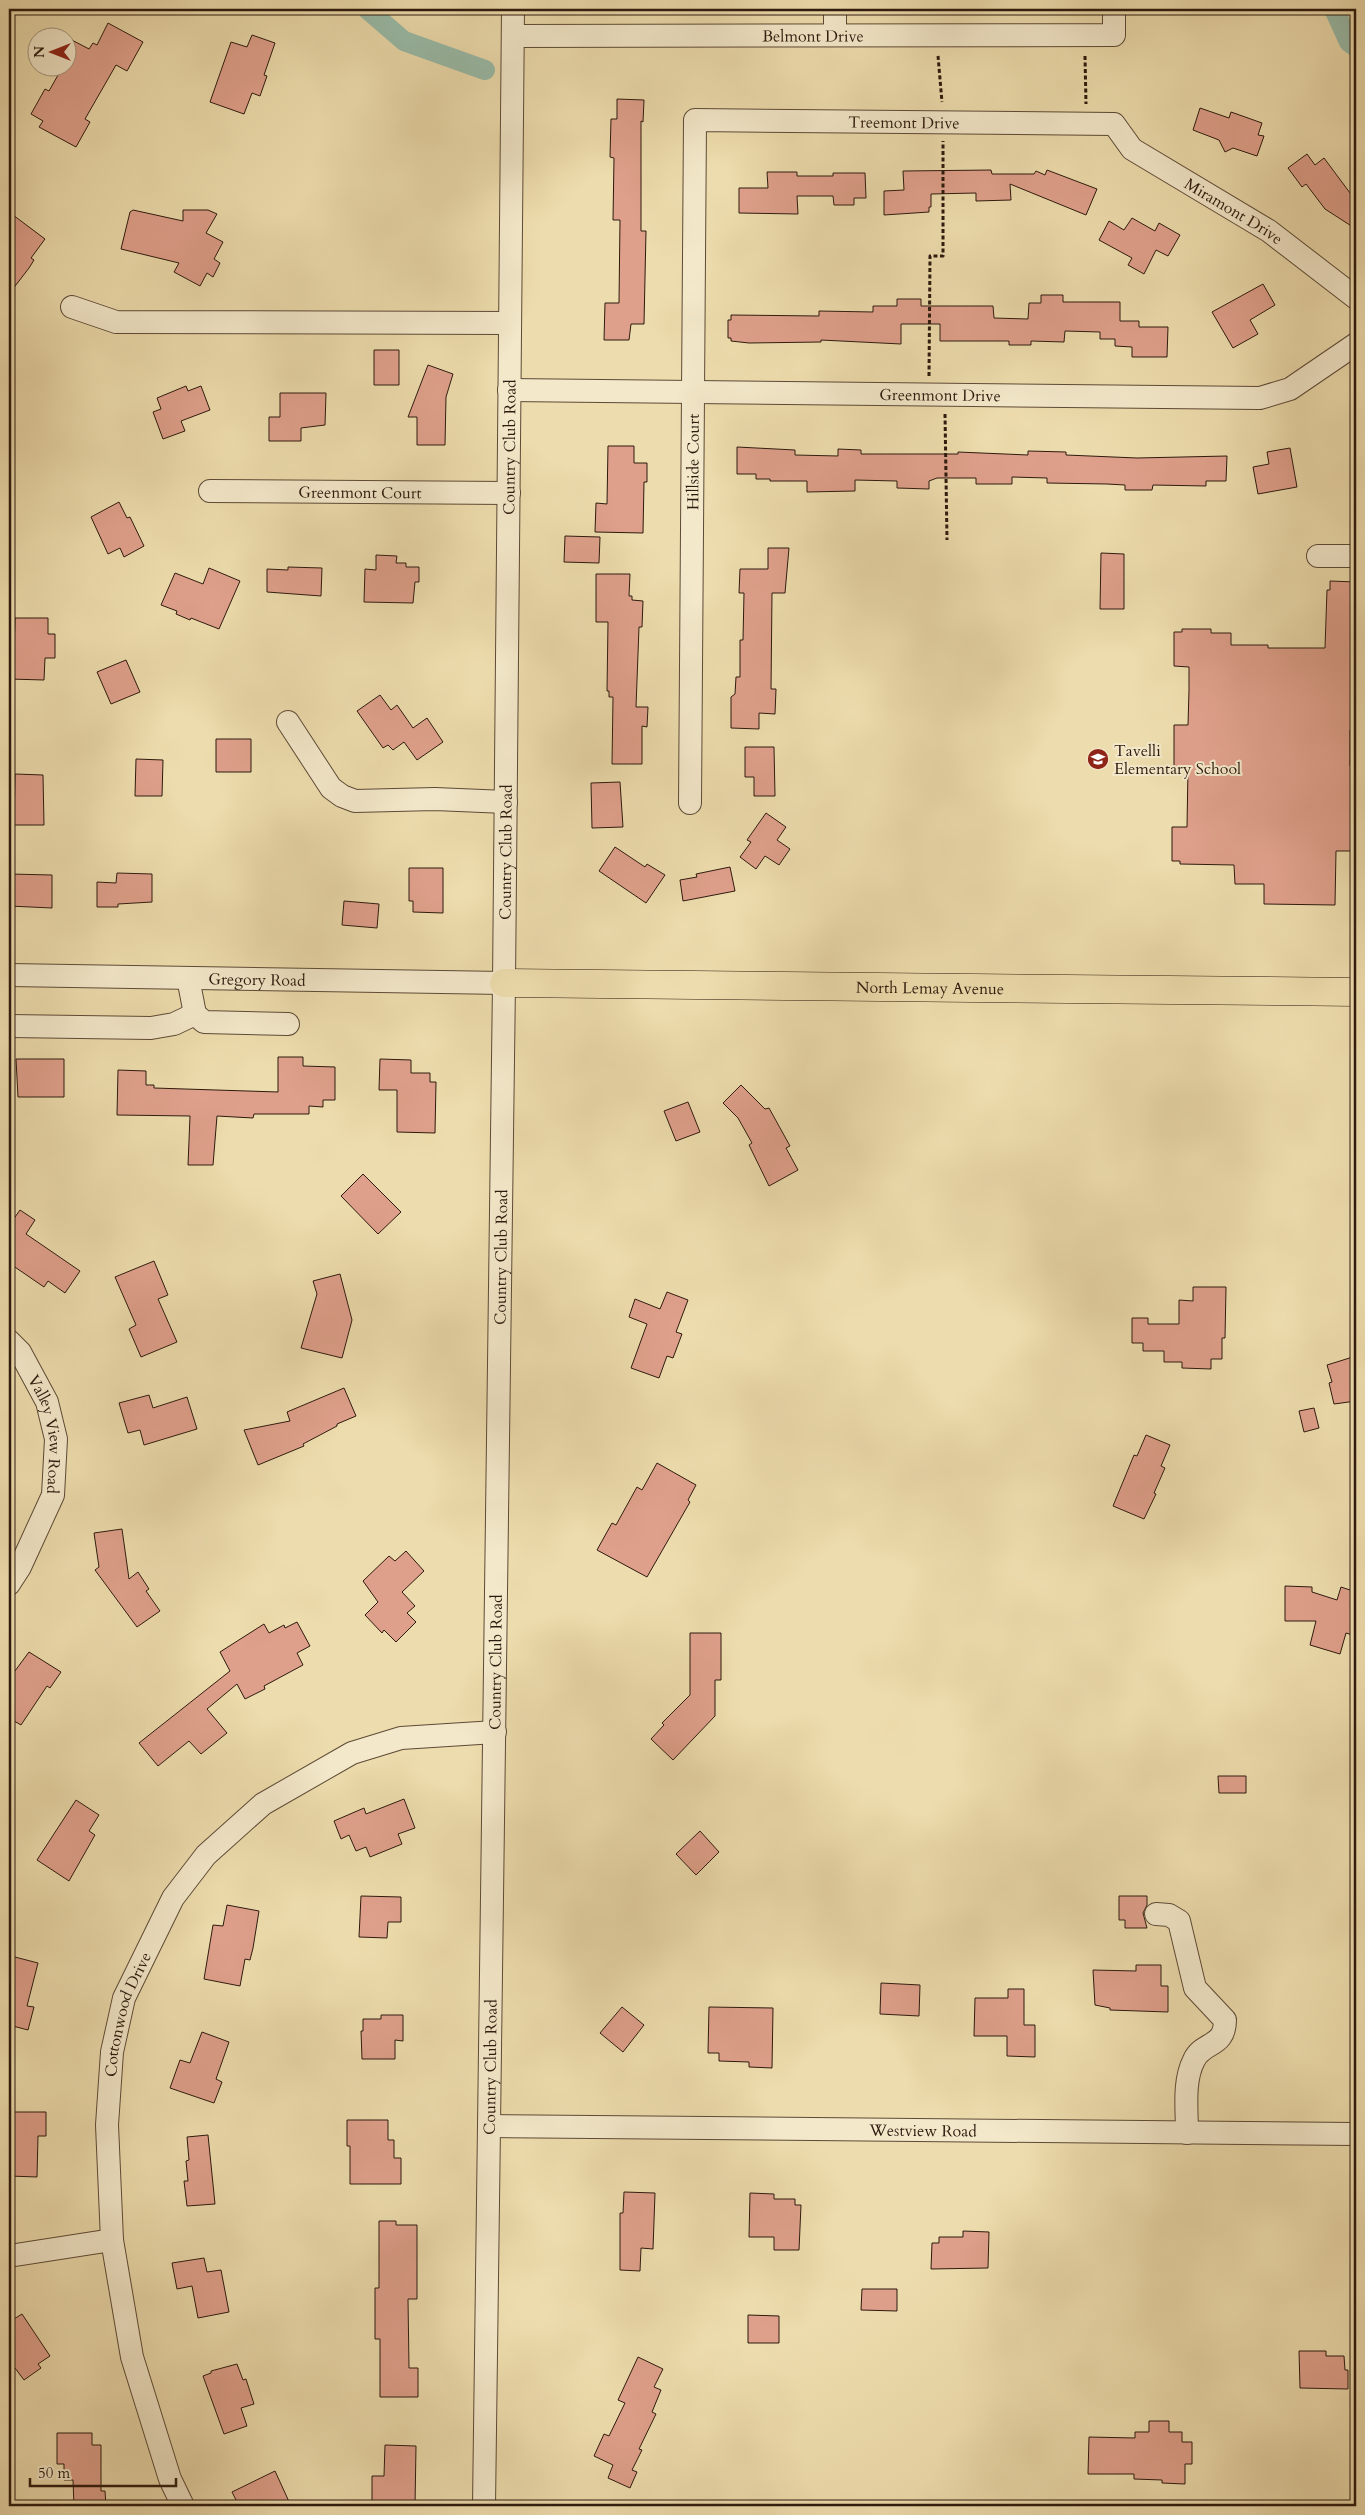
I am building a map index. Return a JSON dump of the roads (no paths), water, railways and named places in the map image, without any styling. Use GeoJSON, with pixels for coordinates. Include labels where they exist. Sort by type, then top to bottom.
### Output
{"type":"FeatureCollection","features":[{"type":"Feature","properties":{"kind":"main road","name":"North Lemay Avenue"},"geometry":{"type":"LineString","coordinates":[[504,983],[1356,992]]}},
{"type":"Feature","properties":{"kind":"street","name":"Country Club Road"},"geometry":{"type":"LineString","coordinates":[[484,2506],[504,983],[513,9]]}},
{"type":"Feature","properties":{"kind":"street"},"geometry":{"type":"LineString","coordinates":[[834,35],[835,9]]}},
{"type":"Feature","properties":{"kind":"street","name":"Belmont Drive"},"geometry":{"type":"LineString","coordinates":[[512,36],[1114,35],[1114,9]]}},
{"type":"Feature","properties":{"kind":"street","name":"Treemont Drive"},"geometry":{"type":"LineString","coordinates":[[695,120],[1086,122],[1114,124]]}},
{"type":"Feature","properties":{"kind":"street","name":"Hillside Court"},"geometry":{"type":"LineString","coordinates":[[690,803],[695,120]]}},
{"type":"Feature","properties":{"kind":"street","name":"Miramont Drive"},"geometry":{"type":"LineString","coordinates":[[1114,124],[1132,149],[1269,231],[1356,298]]}},
{"type":"Feature","properties":{"kind":"street"},"geometry":{"type":"LineString","coordinates":[[72,307],[116,322],[510,323]]}},
{"type":"Feature","properties":{"kind":"street","name":"Greenmont Drive"},"geometry":{"type":"LineString","coordinates":[[509,390],[1260,398],[1290,389],[1356,344]]}},
{"type":"Feature","properties":{"kind":"street","name":"Greenmont Court"},"geometry":{"type":"LineString","coordinates":[[210,491],[509,493]]}},
{"type":"Feature","properties":{"kind":"street"},"geometry":{"type":"LineString","coordinates":[[1318,556],[1356,556]]}},
{"type":"Feature","properties":{"kind":"street"},"geometry":{"type":"LineString","coordinates":[[288,722],[331,788],[342,796],[355,801],[435,799],[506,802]]}},
{"type":"Feature","properties":{"kind":"street","name":"Gregory Road"},"geometry":{"type":"LineString","coordinates":[[9,975],[504,983]]}},
{"type":"Feature","properties":{"kind":"street"},"geometry":{"type":"LineString","coordinates":[[188,978],[195,1014],[204,1022],[288,1024]]}},
{"type":"Feature","properties":{"kind":"street"},"geometry":{"type":"LineString","coordinates":[[9,1026],[151,1028],[174,1024],[195,1014]]}},
{"type":"Feature","properties":{"kind":"street","name":"Valley View Road"},"geometry":{"type":"LineString","coordinates":[[9,1341],[20,1352],[47,1402],[56,1439],[53,1495],[20,1567],[9,1584]]}},
{"type":"Feature","properties":{"kind":"street","name":"Cottonwood Drive"},"geometry":{"type":"LineString","coordinates":[[183,2506],[170,2479],[132,2357],[112,2240],[107,2126],[112,2052],[124,1998],[173,1898],[206,1855],[262,1804],[352,1753],[401,1738],[495,1732]]}},
{"type":"Feature","properties":{"kind":"street"},"geometry":{"type":"LineString","coordinates":[[1156,1914],[1169,1915],[1179,1921],[1195,1988],[1225,2020],[1225,2031],[1220,2038],[1194,2058],[1188,2075],[1187,2133]]}},
{"type":"Feature","properties":{"kind":"street","name":"Westview Road"},"geometry":{"type":"LineString","coordinates":[[490,2126],[1356,2134]]}},
{"type":"Feature","properties":{"kind":"street"},"geometry":{"type":"LineString","coordinates":[[9,2256],[112,2240]]}},
{"type":"Feature","properties":{"kind":"waterway"},"geometry":{"type":"LineString","coordinates":[[367,9],[404,41],[485,70]]}},
{"type":"Feature","properties":{"kind":"waterway"},"geometry":{"type":"LineString","coordinates":[[1334,9],[1349,42],[1356,47]]}},
{"type":"Feature","properties":{"kind":"place","name":"Tavelli Elementary School"},"geometry":{"type":"Point","coordinates":[1098,759]}}]}
